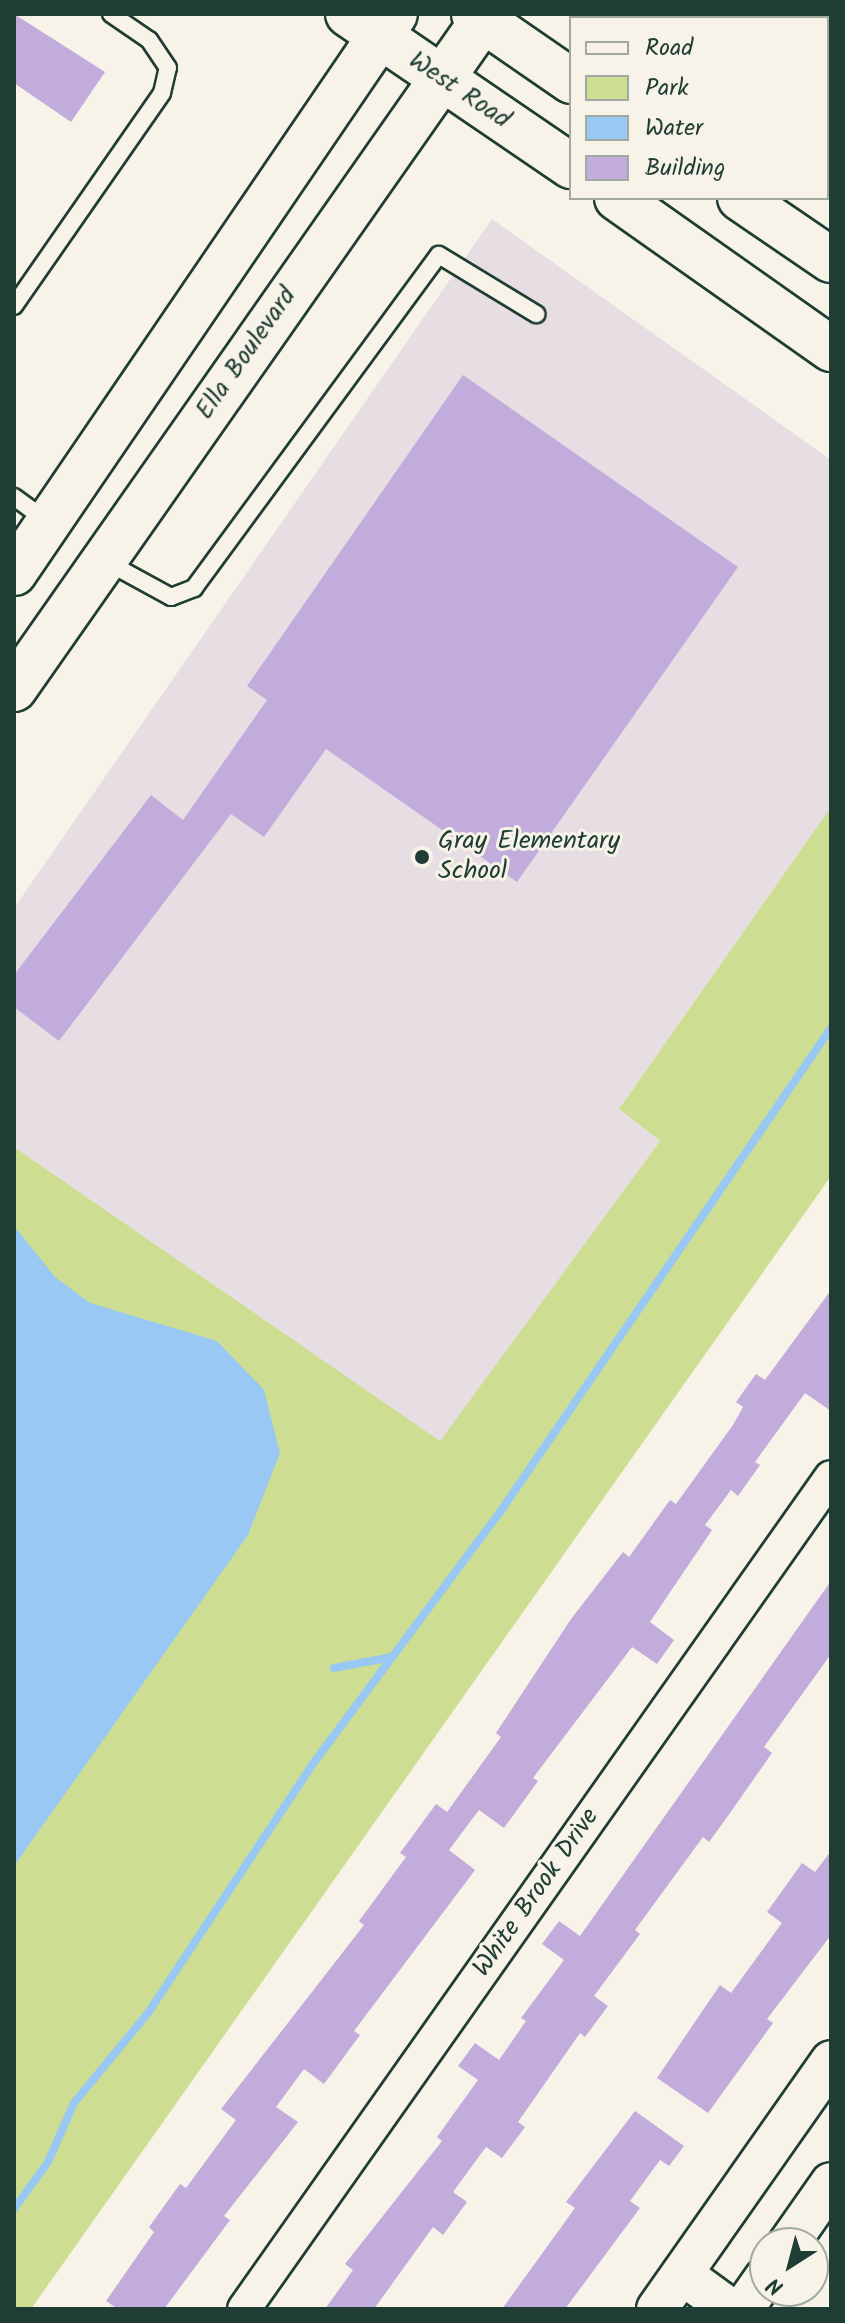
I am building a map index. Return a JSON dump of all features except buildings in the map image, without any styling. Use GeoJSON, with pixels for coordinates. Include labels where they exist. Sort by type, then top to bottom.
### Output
{"type":"FeatureCollection","features":[{"type":"Feature","properties":{"kind":"main road","name":"Ella Boulevard"},"geometry":{"type":"LineString","coordinates":[[14,689],[102,559],[440,80],[478,17]]}},
{"type":"Feature","properties":{"kind":"main road"},"geometry":{"type":"LineString","coordinates":[[478,17],[569,80]]}},
{"type":"Feature","properties":{"kind":"main road","name":"West Road"},"geometry":{"type":"LineString","coordinates":[[374,21],[440,80],[569,165]]}},
{"type":"Feature","properties":{"kind":"main road"},"geometry":{"type":"LineString","coordinates":[[14,573],[374,21]]}},
{"type":"Feature","properties":{"kind":"main road"},"geometry":{"type":"LineString","coordinates":[[620,200],[831,349]]}},
{"type":"Feature","properties":{"kind":"main road"},"geometry":{"type":"LineString","coordinates":[[743,200],[831,260]]}},
{"type":"Feature","properties":{"kind":"main road"},"geometry":{"type":"LineString","coordinates":[[49,522],[102,559]]}},
{"type":"Feature","properties":{"kind":"street","name":"White Brook Drive"},"geometry":{"type":"LineString","coordinates":[[244,2309],[831,1477]]}},
{"type":"Feature","properties":{"kind":"street"},"geometry":{"type":"LineString","coordinates":[[657,2309],[831,2061]]}},
{"type":"Feature","properties":{"kind":"street"},"geometry":{"type":"LineString","coordinates":[[800,2227],[831,2183]]}},
{"type":"Feature","properties":{"kind":"street"},"geometry":{"type":"LineString","coordinates":[[682,2274],[730,2309]]}},
{"type":"Feature","properties":{"kind":"lane"},"geometry":{"type":"LineString","coordinates":[[14,306],[162,93],[168,68],[149,40],[111,14]]}},
{"type":"Feature","properties":{"kind":"lane"},"geometry":{"type":"LineString","coordinates":[[102,559],[171,597],[194,588],[439,255],[536,314]]}},
{"type":"Feature","properties":{"kind":"lane"},"geometry":{"type":"LineString","coordinates":[[14,497],[49,522]]}},
{"type":"Feature","properties":{"kind":"shaded area","name":"Gray Elementary School"},"geometry":{"type":"Polygon","coordinates":[[[492,219],[831,460],[831,807],[619,1109],[660,1141],[440,1442],[14,1147],[14,908],[492,219]]]}},
{"type":"Feature","properties":{"kind":"green space"},"geometry":{"type":"Polygon","coordinates":[[[831,807],[831,1176],[31,2309],[14,2309],[14,1147],[440,1441],[660,1141],[619,1109],[831,807]]]}},
{"type":"Feature","properties":{"kind":"water"},"geometry":{"type":"Polygon","coordinates":[[[14,1226],[55,1277],[90,1303],[217,1341],[264,1390],[280,1453],[248,1535],[14,1866],[14,1226]]]}},
{"type":"Feature","properties":{"kind":"waterway"},"geometry":{"type":"LineString","coordinates":[[14,2209],[48,2162],[74,2103],[148,2013],[315,1761],[498,1515],[831,1028]]}},
{"type":"Feature","properties":{"kind":"waterway"},"geometry":{"type":"LineString","coordinates":[[334,1668],[392,1657]]}},
{"type":"Feature","properties":{"kind":"place","name":"Gray Elementary School"},"geometry":{"type":"Point","coordinates":[422,857]}}]}
